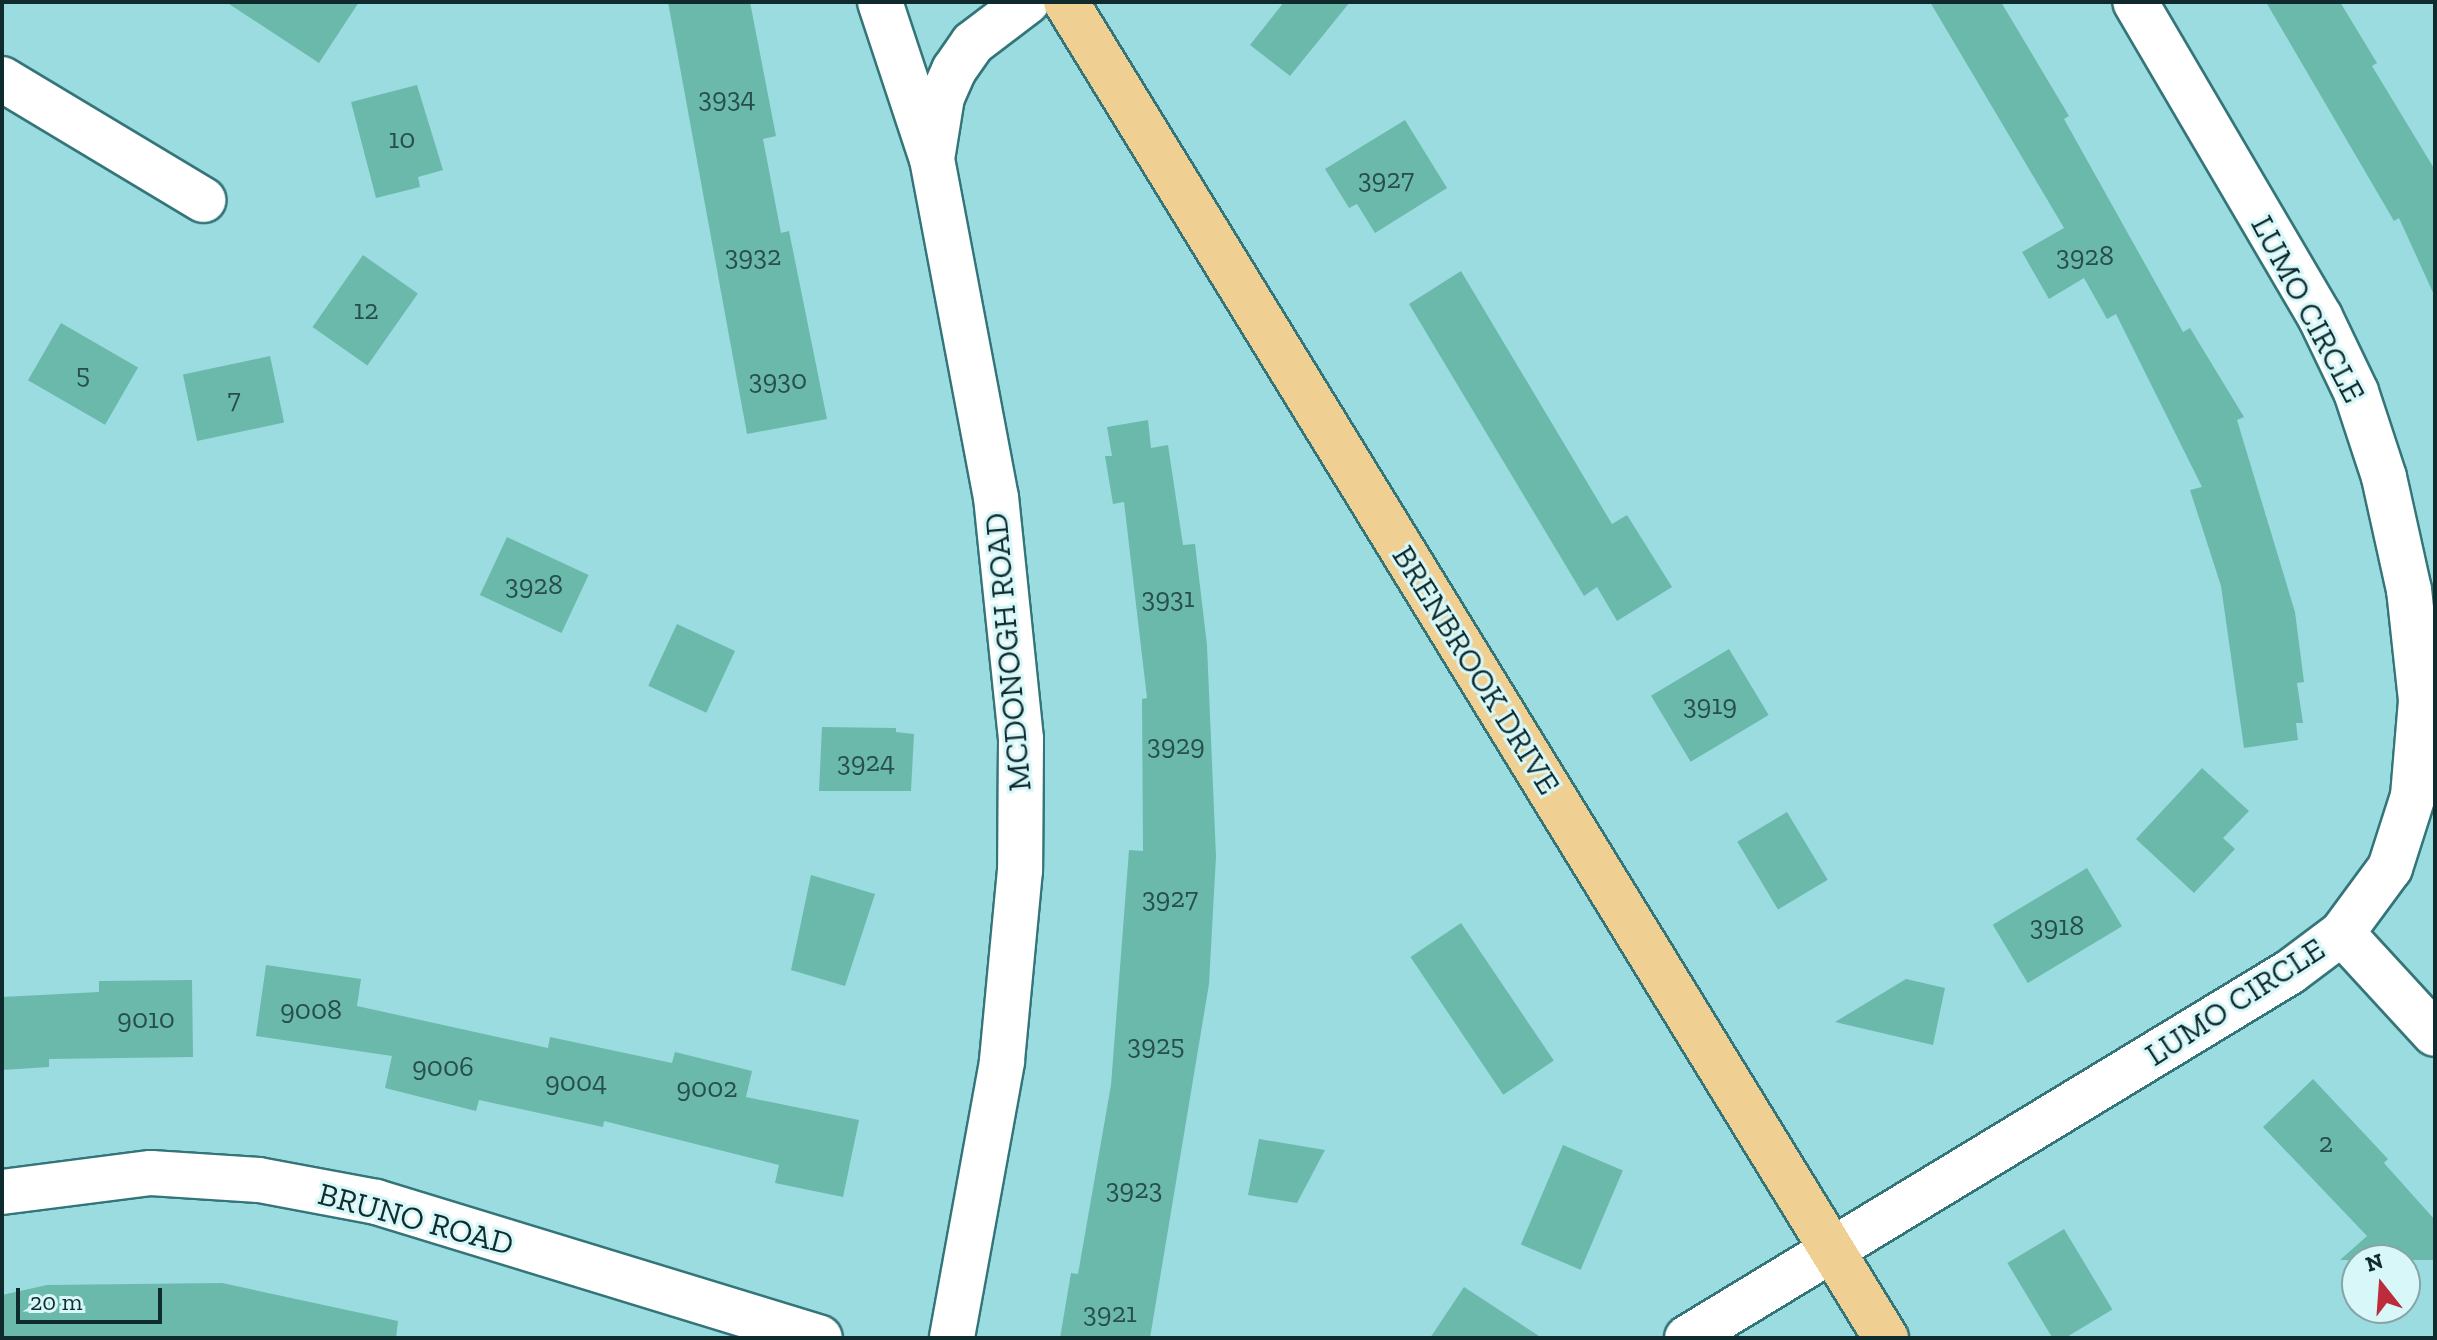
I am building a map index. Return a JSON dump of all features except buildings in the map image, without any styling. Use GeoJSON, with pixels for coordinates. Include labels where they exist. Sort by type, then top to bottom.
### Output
{"type":"FeatureCollection","features":[{"type":"Feature","properties":{"kind":"main road","name":"BRENBROOK DRIVE"},"geometry":{"type":"LineString","coordinates":[[1066,2],[1886,1338]]}},
{"type":"Feature","properties":{"kind":"street","name":"MCDONOGH ROAD"},"geometry":{"type":"LineString","coordinates":[[880,2],[932,159],[996,497],[1021,739],[1020,870],[1002,1062],[952,1338]]}},
{"type":"Feature","properties":{"kind":"street","name":"MCDONOGH ROAD"},"geometry":{"type":"LineString","coordinates":[[932,159],[942,97],[954,70],[973,43],[1027,2]]}},
{"type":"Feature","properties":{"kind":"street","name":"LUMO CIRCLE"},"geometry":{"type":"LineString","coordinates":[[1687,1338],[2290,972],[2342,933],[2390,868],[2413,796],[2421,700],[2409,590],[2387,491],[2356,392],[2320,317],[2135,2]]}},
{"type":"Feature","properties":{"kind":"street"},"geometry":{"type":"LineString","coordinates":[[2,79],[203,200]]}},
{"type":"Feature","properties":{"kind":"street"},"geometry":{"type":"LineString","coordinates":[[2342,933],[2435,1034]]}},
{"type":"Feature","properties":{"kind":"street","name":"BRUNO ROAD"},"geometry":{"type":"LineString","coordinates":[[2,1192],[151,1173],[274,1183],[376,1202],[820,1338]]}}]}
